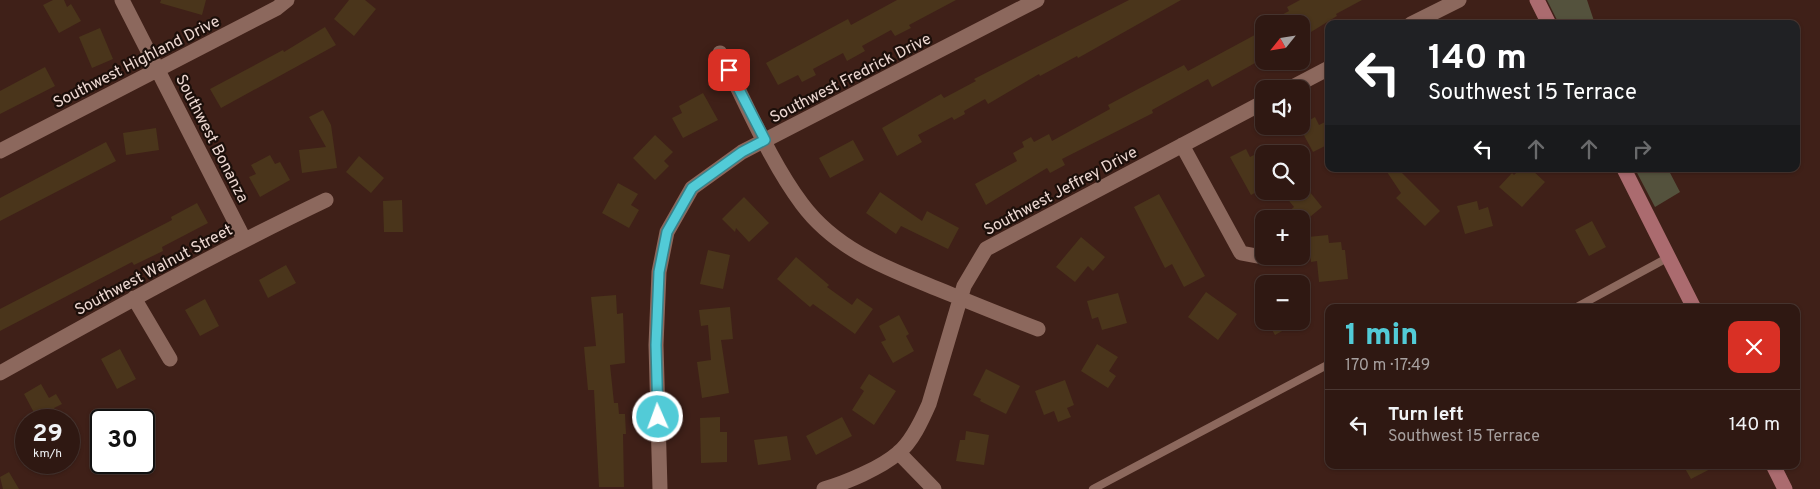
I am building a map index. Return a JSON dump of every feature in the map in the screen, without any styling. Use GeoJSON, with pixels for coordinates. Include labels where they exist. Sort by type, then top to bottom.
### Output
{"type":"FeatureCollection","features":[{"type":"Feature","properties":{"kind":"main road"},"geometry":{"type":"LineString","coordinates":[[1537,0],[1547,20]]}},
{"type":"Feature","properties":{"kind":"main road"},"geometry":{"type":"LineString","coordinates":[[1626,172],[1692,304]]}},
{"type":"Feature","properties":{"kind":"main road"},"geometry":{"type":"LineString","coordinates":[[1774,469],[1785,489]]}},
{"type":"Feature","properties":{"kind":"street","name":"Southwest Bonanza"},"geometry":{"type":"LineString","coordinates":[[122,0],[159,69],[244,239]]}},
{"type":"Feature","properties":{"kind":"street","name":"Southwest Highland Drive"},"geometry":{"type":"LineString","coordinates":[[0,151],[277,8],[287,0]]}},
{"type":"Feature","properties":{"kind":"street","name":"Southwest Fredrick Drive"},"geometry":{"type":"LineString","coordinates":[[660,489],[656,345],[659,272],[667,232],[692,188],[742,152],[1037,0]]}},
{"type":"Feature","properties":{"kind":"street"},"geometry":{"type":"LineString","coordinates":[[1421,20],[1459,0]]}},
{"type":"Feature","properties":{"kind":"street"},"geometry":{"type":"LineString","coordinates":[[720,53],[778,167],[802,204],[823,227],[848,247],[876,264],[1038,329]]}},
{"type":"Feature","properties":{"kind":"street"},"geometry":{"type":"LineString","coordinates":[[1306,80],[1325,70]]}},
{"type":"Feature","properties":{"kind":"street","name":"Southwest Jeffrey Drive"},"geometry":{"type":"LineString","coordinates":[[824,489],[880,465],[899,453],[920,422],[929,404],[964,286],[986,249],[1255,107]]}},
{"type":"Feature","properties":{"kind":"street"},"geometry":{"type":"LineString","coordinates":[[1182,145],[1241,253],[1255,256]]}},
{"type":"Feature","properties":{"kind":"street","name":"Southwest Walnut Street"},"geometry":{"type":"LineString","coordinates":[[0,373],[244,239],[326,200]]}},
{"type":"Feature","properties":{"kind":"street"},"geometry":{"type":"LineString","coordinates":[[134,298],[170,359]]}},
{"type":"Feature","properties":{"kind":"street"},"geometry":{"type":"LineString","coordinates":[[899,453],[934,489]]}},
{"type":"Feature","properties":{"kind":"lane"},"geometry":{"type":"LineString","coordinates":[[1582,304],[1669,257]]}},
{"type":"Feature","properties":{"kind":"lane"},"geometry":{"type":"LineString","coordinates":[[1093,489],[1325,366]]}},
{"type":"Feature","properties":{"kind":"shaded area"},"geometry":{"type":"Polygon","coordinates":[[[1547,0],[1587,0],[1594,20],[1557,20],[1547,0]]]}},
{"type":"Feature","properties":{"kind":"shaded area"},"geometry":{"type":"Polygon","coordinates":[[[1637,172],[1670,172],[1680,192],[1655,207],[1637,172]]]}},
{"type":"Feature","properties":{"kind":"building"},"geometry":{"type":"Polygon","coordinates":[[[53,0],[64,0],[67,7],[71,4],[81,21],[59,33],[43,5],[53,0]]]}},
{"type":"Feature","properties":{"kind":"building"},"geometry":{"type":"Polygon","coordinates":[[[161,0],[206,0],[202,15],[160,3],[161,0]]]}},
{"type":"Feature","properties":{"kind":"building"},"geometry":{"type":"Polygon","coordinates":[[[349,0],[365,0],[376,9],[354,36],[334,19],[349,0]]]}},
{"type":"Feature","properties":{"kind":"building"},"geometry":{"type":"Polygon","coordinates":[[[897,0],[956,0],[909,25],[911,28],[895,36],[891,30],[862,46],[865,51],[847,61],[843,53],[813,69],[816,75],[802,82],[798,75],[778,85],[766,63],[848,19],[851,25],[897,0]]]}},
{"type":"Feature","properties":{"kind":"building"},"geometry":{"type":"Polygon","coordinates":[[[1129,0],[1181,0],[1078,58],[1077,56],[1040,76],[1039,74],[988,104],[985,99],[964,111],[965,114],[954,120],[952,117],[918,135],[922,142],[897,156],[882,128],[941,94],[944,98],[976,81],[974,79],[1129,0]]]}},
{"type":"Feature","properties":{"kind":"building"},"geometry":{"type":"Polygon","coordinates":[[[1300,0],[1362,0],[1336,14],[1337,16],[1330,20],[1325,20],[1325,23],[1311,32],[1310,15],[1281,15],[1289,11],[1287,7],[1300,0]]]}},
{"type":"Feature","properties":{"kind":"building"},"geometry":{"type":"Polygon","coordinates":[[[325,27],[336,45],[221,108],[210,89],[283,50],[284,52],[325,27]]]}},
{"type":"Feature","properties":{"kind":"building"},"geometry":{"type":"Polygon","coordinates":[[[100,28],[113,59],[92,68],[79,37],[100,28]]]}},
{"type":"Feature","properties":{"kind":"building"},"geometry":{"type":"Polygon","coordinates":[[[1255,35],[1255,63],[1212,87],[1208,79],[1152,110],[1153,113],[1062,159],[1065,165],[1050,173],[1047,168],[986,205],[975,184],[1017,161],[1013,153],[1024,147],[1022,142],[1031,137],[1034,142],[1049,134],[1052,141],[1110,109],[1108,105],[1184,65],[1188,71],[1255,35]]]}},
{"type":"Feature","properties":{"kind":"building"},"geometry":{"type":"Polygon","coordinates":[[[45,67],[55,86],[0,114],[0,91],[45,67]]]}},
{"type":"Feature","properties":{"kind":"building"},"geometry":{"type":"Polygon","coordinates":[[[703,93],[718,120],[683,138],[672,118],[682,113],[679,106],[703,93]]]}},
{"type":"Feature","properties":{"kind":"building"},"geometry":{"type":"Polygon","coordinates":[[[323,110],[331,125],[337,168],[302,173],[299,150],[326,147],[309,117],[323,110]]]}},
{"type":"Feature","properties":{"kind":"building"},"geometry":{"type":"Polygon","coordinates":[[[1315,117],[1319,125],[1325,122],[1325,146],[1313,152],[1304,135],[1310,135],[1310,120],[1315,117]]]}},
{"type":"Feature","properties":{"kind":"building"},"geometry":{"type":"Polygon","coordinates":[[[156,128],[159,150],[126,155],[123,133],[156,128]]]}},
{"type":"Feature","properties":{"kind":"building"},"geometry":{"type":"Polygon","coordinates":[[[655,135],[673,152],[664,161],[669,166],[655,180],[633,158],[655,135]]]}},
{"type":"Feature","properties":{"kind":"building"},"geometry":{"type":"Polygon","coordinates":[[[853,140],[864,160],[830,178],[819,158],[853,140]]]}},
{"type":"Feature","properties":{"kind":"building"},"geometry":{"type":"Polygon","coordinates":[[[106,142],[116,161],[0,221],[0,198],[106,142]]]}},
{"type":"Feature","properties":{"kind":"building"},"geometry":{"type":"Polygon","coordinates":[[[1246,149],[1250,157],[1254,155],[1255,193],[1251,195],[1230,157],[1246,149]]]}},
{"type":"Feature","properties":{"kind":"building"},"geometry":{"type":"Polygon","coordinates":[[[270,155],[275,164],[280,162],[290,180],[260,197],[249,177],[256,174],[251,165],[270,155]]]}},
{"type":"Feature","properties":{"kind":"building"},"geometry":{"type":"Polygon","coordinates":[[[359,156],[384,178],[371,193],[346,172],[359,156]]]}},
{"type":"Feature","properties":{"kind":"building"},"geometry":{"type":"Polygon","coordinates":[[[1387,172],[1401,172],[1440,211],[1425,226],[1396,198],[1401,193],[1387,172]]]}},
{"type":"Feature","properties":{"kind":"building"},"geometry":{"type":"Polygon","coordinates":[[[1517,172],[1534,172],[1545,182],[1522,207],[1499,187],[1512,173],[1514,175],[1517,172]]]}},
{"type":"Feature","properties":{"kind":"building"},"geometry":{"type":"Polygon","coordinates":[[[618,183],[638,194],[631,205],[639,210],[629,228],[602,213],[618,183]]]}},
{"type":"Feature","properties":{"kind":"building"},"geometry":{"type":"Polygon","coordinates":[[[880,192],[922,221],[927,211],[959,228],[948,249],[901,226],[896,234],[866,213],[880,192]]]}},
{"type":"Feature","properties":{"kind":"building"},"geometry":{"type":"Polygon","coordinates":[[[1310,192],[1322,207],[1310,217],[1310,210],[1290,210],[1294,207],[1288,200],[1310,200],[1310,192]]]}},
{"type":"Feature","properties":{"kind":"building"},"geometry":{"type":"Polygon","coordinates":[[[1159,194],[1205,276],[1184,287],[1172,264],[1165,268],[1134,207],[1159,194]]]}},
{"type":"Feature","properties":{"kind":"building"},"geometry":{"type":"Polygon","coordinates":[[[744,197],[769,223],[749,242],[736,228],[735,232],[722,219],[744,197]]]}},
{"type":"Feature","properties":{"kind":"building"},"geometry":{"type":"Polygon","coordinates":[[[402,200],[403,232],[384,232],[383,201],[402,200]]]}},
{"type":"Feature","properties":{"kind":"building"},"geometry":{"type":"Polygon","coordinates":[[[1477,201],[1479,210],[1488,207],[1493,226],[1465,234],[1457,206],[1477,201]]]}},
{"type":"Feature","properties":{"kind":"building"},"geometry":{"type":"Polygon","coordinates":[[[197,203],[208,223],[162,247],[163,251],[134,265],[132,262],[0,331],[0,309],[172,220],[171,217],[197,203]]]}},
{"type":"Feature","properties":{"kind":"building"},"geometry":{"type":"Polygon","coordinates":[[[1592,221],[1606,247],[1589,256],[1575,230],[1592,221]]]}},
{"type":"Feature","properties":{"kind":"building"},"geometry":{"type":"Polygon","coordinates":[[[1328,235],[1329,243],[1341,242],[1342,250],[1345,250],[1348,279],[1319,282],[1317,261],[1311,262],[1310,237],[1328,235]]]}},
{"type":"Feature","properties":{"kind":"building"},"geometry":{"type":"Polygon","coordinates":[[[1081,237],[1105,257],[1093,271],[1088,266],[1075,282],[1056,267],[1081,237]]]}},
{"type":"Feature","properties":{"kind":"building"},"geometry":{"type":"Polygon","coordinates":[[[708,250],[730,255],[723,289],[700,284],[708,250]]]}},
{"type":"Feature","properties":{"kind":"building"},"geometry":{"type":"Polygon","coordinates":[[[796,257],[829,285],[827,287],[852,305],[857,298],[873,309],[855,334],[813,304],[810,307],[777,279],[796,257]]]}},
{"type":"Feature","properties":{"kind":"building"},"geometry":{"type":"Polygon","coordinates":[[[286,265],[296,283],[268,298],[259,280],[286,265]]]}},
{"type":"Feature","properties":{"kind":"building"},"geometry":{"type":"Polygon","coordinates":[[[1206,292],[1237,314],[1218,340],[1188,317],[1206,292]]]}},
{"type":"Feature","properties":{"kind":"building"},"geometry":{"type":"Polygon","coordinates":[[[1118,293],[1127,323],[1102,330],[1098,317],[1092,319],[1087,301],[1118,293]]]}},
{"type":"Feature","properties":{"kind":"building"},"geometry":{"type":"Polygon","coordinates":[[[616,295],[617,314],[623,313],[625,363],[610,365],[614,403],[618,403],[619,414],[625,414],[626,434],[623,434],[624,487],[599,487],[594,390],[588,390],[584,347],[596,346],[591,297],[616,295]]]}},
{"type":"Feature","properties":{"kind":"building"},"geometry":{"type":"Polygon","coordinates":[[[205,299],[219,326],[200,336],[185,310],[205,299]]]}},
{"type":"Feature","properties":{"kind":"building"},"geometry":{"type":"Polygon","coordinates":[[[730,307],[733,339],[721,340],[729,393],[702,398],[697,362],[711,360],[708,325],[701,326],[699,310],[730,307]]]}},
{"type":"Feature","properties":{"kind":"building"},"geometry":{"type":"Polygon","coordinates":[[[899,315],[909,334],[906,336],[914,351],[893,363],[881,342],[886,340],[879,326],[899,315]]]}},
{"type":"Feature","properties":{"kind":"building"},"geometry":{"type":"Polygon","coordinates":[[[1272,330],[1284,330],[1275,335],[1272,330]]]}},
{"type":"Feature","properties":{"kind":"building"},"geometry":{"type":"Polygon","coordinates":[[[1097,344],[1118,357],[1109,371],[1116,376],[1108,388],[1081,371],[1097,344]]]}},
{"type":"Feature","properties":{"kind":"building"},"geometry":{"type":"Polygon","coordinates":[[[120,349],[136,379],[117,389],[101,359],[120,349]]]}},
{"type":"Feature","properties":{"kind":"building"},"geometry":{"type":"Polygon","coordinates":[[[986,369],[1020,386],[1006,414],[980,401],[981,399],[973,395],[986,369]]]}},
{"type":"Feature","properties":{"kind":"building"},"geometry":{"type":"Polygon","coordinates":[[[869,374],[896,391],[874,425],[852,410],[864,391],[860,388],[869,374]]]}},
{"type":"Feature","properties":{"kind":"building"},"geometry":{"type":"Polygon","coordinates":[[[1065,380],[1074,405],[1067,408],[1071,417],[1058,422],[1054,411],[1044,415],[1035,391],[1065,380]]]}},
{"type":"Feature","properties":{"kind":"building"},"geometry":{"type":"Polygon","coordinates":[[[41,384],[49,398],[56,394],[62,404],[55,409],[32,409],[24,394],[41,384]]]}},
{"type":"Feature","properties":{"kind":"building"},"geometry":{"type":"Polygon","coordinates":[[[720,417],[720,432],[727,432],[727,462],[701,463],[700,418],[720,417]]]}},
{"type":"Feature","properties":{"kind":"building"},"geometry":{"type":"Polygon","coordinates":[[[842,417],[852,436],[816,455],[806,436],[842,417]]]}},
{"type":"Feature","properties":{"kind":"building"},"geometry":{"type":"Polygon","coordinates":[[[966,431],[989,435],[984,465],[956,461],[960,440],[965,440],[966,431]]]}},
{"type":"Feature","properties":{"kind":"building"},"geometry":{"type":"Polygon","coordinates":[[[787,436],[791,460],[758,465],[754,440],[787,436]]]}},
{"type":"Feature","properties":{"kind":"building"},"geometry":{"type":"Polygon","coordinates":[[[1685,469],[1710,469],[1691,479],[1685,469]]]}},
{"type":"Feature","properties":{"kind":"building"},"geometry":{"type":"Polygon","coordinates":[[[9,472],[19,489],[3,489],[0,477],[9,472]]]}},
{"type":"Feature","properties":{"kind":"route"},"geometry":{"type":"LineString","coordinates":[[658,417],[656,345],[659,272],[667,232],[692,188],[742,152],[765,140],[729,70]]}}]}
